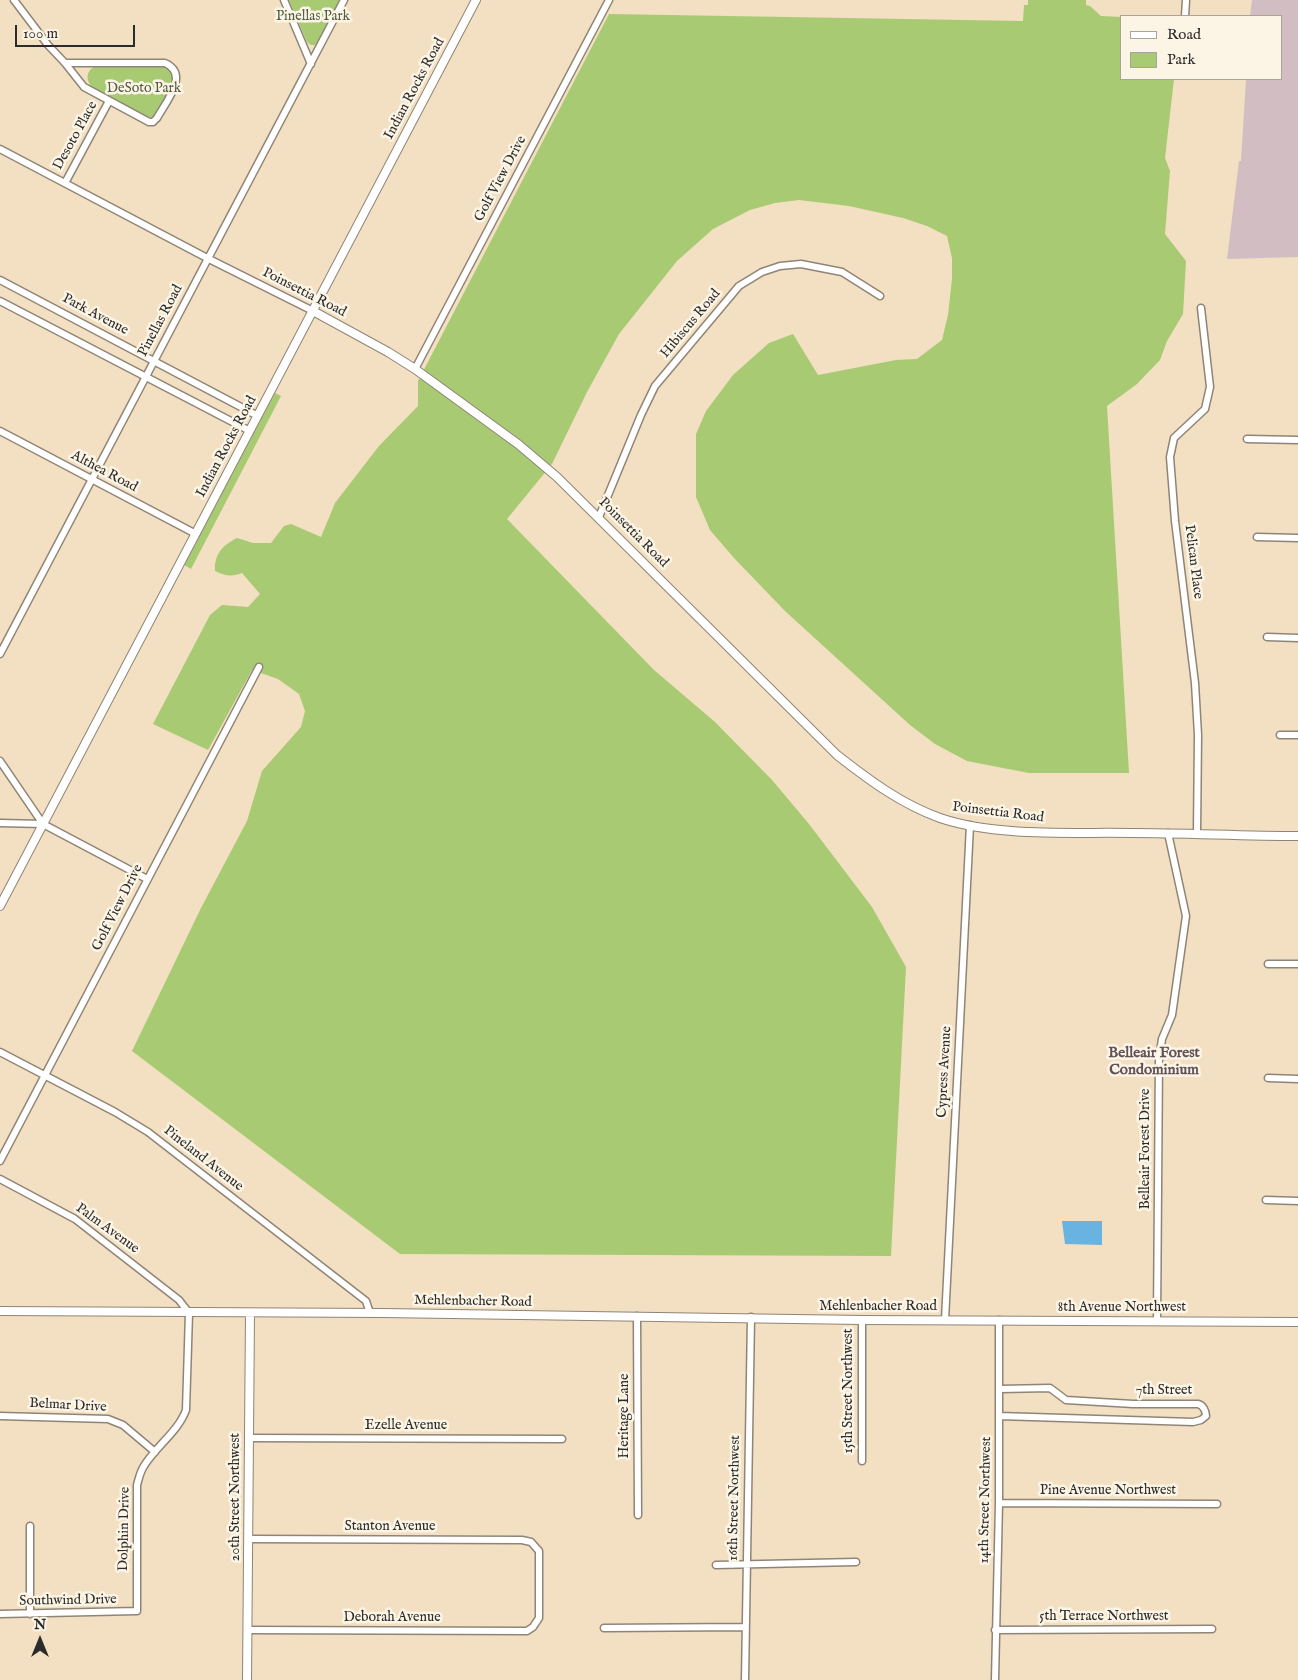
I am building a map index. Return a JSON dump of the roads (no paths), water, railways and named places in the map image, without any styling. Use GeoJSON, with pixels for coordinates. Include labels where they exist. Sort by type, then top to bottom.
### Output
{"type":"FeatureCollection","features":[{"type":"Feature","properties":{"kind":"street"},"geometry":{"type":"LineString","coordinates":[[14,0],[48,45],[65,63]]}},
{"type":"Feature","properties":{"kind":"street"},"geometry":{"type":"LineString","coordinates":[[284,0],[311,64]]}},
{"type":"Feature","properties":{"kind":"street","name":"Pinellas Road"},"geometry":{"type":"LineString","coordinates":[[0,654],[344,0]]}},
{"type":"Feature","properties":{"kind":"street","name":"Indian Rocks Road"},"geometry":{"type":"LineString","coordinates":[[0,906],[476,0]]}},
{"type":"Feature","properties":{"kind":"street","name":"Golf View Drive"},"geometry":{"type":"LineString","coordinates":[[415,369],[609,0]]}},
{"type":"Feature","properties":{"kind":"street"},"geometry":{"type":"LineString","coordinates":[[1185,15],[1186,0]]}},
{"type":"Feature","properties":{"kind":"street","name":"Desoto Place"},"geometry":{"type":"LineString","coordinates":[[158,62],[172,66],[176,71],[176,83],[158,118],[153,122],[149,122],[84,87],[65,63],[158,62]]}},
{"type":"Feature","properties":{"kind":"street","name":"Desoto Place"},"geometry":{"type":"LineString","coordinates":[[65,183],[109,101]]}},
{"type":"Feature","properties":{"kind":"street","name":"Poinsettia Road"},"geometry":{"type":"LineString","coordinates":[[0,149],[207,258],[313,311],[415,369],[518,444],[558,478],[837,755],[893,796],[917,809],[941,818],[970,825],[1040,832],[1298,836]]}},
{"type":"Feature","properties":{"kind":"street","name":"Hibiscus Road"},"geometry":{"type":"LineString","coordinates":[[599,517],[655,386],[738,286],[762,272],[780,266],[801,264],[842,272],[880,296]]}},
{"type":"Feature","properties":{"kind":"street","name":"Park Avenue"},"geometry":{"type":"LineString","coordinates":[[0,280],[258,416]]}},
{"type":"Feature","properties":{"kind":"street"},"geometry":{"type":"LineString","coordinates":[[0,301],[250,431]]}},
{"type":"Feature","properties":{"kind":"street","name":"Pelican Place"},"geometry":{"type":"LineString","coordinates":[[1197,833],[1198,735],[1196,683],[1175,521],[1170,457],[1174,438],[1205,409],[1210,387],[1201,308]]}},
{"type":"Feature","properties":{"kind":"street","name":"Althea Road"},"geometry":{"type":"LineString","coordinates":[[0,431],[196,534]]}},
{"type":"Feature","properties":{"kind":"street"},"geometry":{"type":"LineString","coordinates":[[1247,439],[1298,440]]}},
{"type":"Feature","properties":{"kind":"street"},"geometry":{"type":"LineString","coordinates":[[1257,538],[1298,538]]}},
{"type":"Feature","properties":{"kind":"street"},"geometry":{"type":"LineString","coordinates":[[1267,638],[1298,638]]}},
{"type":"Feature","properties":{"kind":"street","name":"Golf View Drive"},"geometry":{"type":"LineString","coordinates":[[0,1161],[259,667]]}},
{"type":"Feature","properties":{"kind":"street"},"geometry":{"type":"LineString","coordinates":[[1280,735],[1298,735]]}},
{"type":"Feature","properties":{"kind":"street"},"geometry":{"type":"LineString","coordinates":[[0,761],[43,824]]}},
{"type":"Feature","properties":{"kind":"street"},"geometry":{"type":"LineString","coordinates":[[0,823],[43,824],[147,879]]}},
{"type":"Feature","properties":{"kind":"street","name":"Cypress Avenue"},"geometry":{"type":"LineString","coordinates":[[945,1320],[970,825]]}},
{"type":"Feature","properties":{"kind":"street","name":"Belleair Forest Drive"},"geometry":{"type":"LineString","coordinates":[[1157,1321],[1159,1059],[1162,1039],[1172,1015],[1186,916],[1168,833]]}},
{"type":"Feature","properties":{"kind":"street"},"geometry":{"type":"LineString","coordinates":[[1268,964],[1298,964]]}},
{"type":"Feature","properties":{"kind":"street","name":"Pineland Avenue"},"geometry":{"type":"LineString","coordinates":[[0,1052],[115,1112],[148,1132],[366,1301],[370,1313]]}},
{"type":"Feature","properties":{"kind":"street"},"geometry":{"type":"LineString","coordinates":[[1268,1078],[1298,1079]]}},
{"type":"Feature","properties":{"kind":"street","name":"Palm Avenue"},"geometry":{"type":"LineString","coordinates":[[0,1179],[75,1219],[179,1300],[189,1313]]}},
{"type":"Feature","properties":{"kind":"street"},"geometry":{"type":"LineString","coordinates":[[1266,1200],[1298,1200]]}},
{"type":"Feature","properties":{"kind":"street","name":"Mehlenbacher Road"},"geometry":{"type":"LineString","coordinates":[[0,1311],[370,1313],[945,1320]]}},
{"type":"Feature","properties":{"kind":"street","name":"Dolphin Drive"},"geometry":{"type":"LineString","coordinates":[[137,1611],[137,1484],[141,1470],[183,1418],[186,1410],[189,1313]]}},
{"type":"Feature","properties":{"kind":"street","name":"20th Street Northwest"},"geometry":{"type":"LineString","coordinates":[[247,1680],[250,1313]]}},
{"type":"Feature","properties":{"kind":"street","name":"Heritage Lane"},"geometry":{"type":"LineString","coordinates":[[637,1316],[638,1515]]}},
{"type":"Feature","properties":{"kind":"street","name":"16th Street Northwest"},"geometry":{"type":"LineString","coordinates":[[745,1680],[751,1317]]}},
{"type":"Feature","properties":{"kind":"street","name":"15th Street Northwest"},"geometry":{"type":"LineString","coordinates":[[862,1320],[862,1462]]}},
{"type":"Feature","properties":{"kind":"street","name":"8th Avenue Northwest"},"geometry":{"type":"LineString","coordinates":[[945,1320],[1298,1322]]}},
{"type":"Feature","properties":{"kind":"street","name":"14th Street Northwest"},"geometry":{"type":"LineString","coordinates":[[995,1680],[999,1503],[999,1320]]}},
{"type":"Feature","properties":{"kind":"street","name":"7th Street"},"geometry":{"type":"LineString","coordinates":[[999,1416],[1192,1422],[1201,1420],[1206,1416],[1202,1405],[1198,1404],[1133,1404],[1066,1400],[1050,1388],[1000,1388]]}},
{"type":"Feature","properties":{"kind":"street","name":"Belmar Drive"},"geometry":{"type":"LineString","coordinates":[[0,1416],[108,1419],[123,1425],[155,1452]]}},
{"type":"Feature","properties":{"kind":"street","name":"Ezelle Avenue"},"geometry":{"type":"LineString","coordinates":[[249,1438],[562,1439]]}},
{"type":"Feature","properties":{"kind":"street","name":"Pine Avenue Northwest"},"geometry":{"type":"LineString","coordinates":[[999,1503],[1217,1504]]}},
{"type":"Feature","properties":{"kind":"street"},"geometry":{"type":"LineString","coordinates":[[30,1526],[30,1614]]}},
{"type":"Feature","properties":{"kind":"street","name":"Stanton Avenue"},"geometry":{"type":"LineString","coordinates":[[249,1539],[522,1540],[531,1542],[539,1551],[539,1618],[534,1627]]}},
{"type":"Feature","properties":{"kind":"street"},"geometry":{"type":"LineString","coordinates":[[716,1565],[856,1562]]}},
{"type":"Feature","properties":{"kind":"street","name":"Southwind Drive"},"geometry":{"type":"LineString","coordinates":[[0,1614],[137,1611]]}},
{"type":"Feature","properties":{"kind":"street","name":"Deborah Avenue"},"geometry":{"type":"LineString","coordinates":[[248,1630],[527,1631],[534,1627]]}},
{"type":"Feature","properties":{"kind":"street"},"geometry":{"type":"LineString","coordinates":[[604,1628],[745,1627]]}},
{"type":"Feature","properties":{"kind":"street","name":"5th Terrace Northwest"},"geometry":{"type":"LineString","coordinates":[[995,1630],[1212,1629]]}},
{"type":"Feature","properties":{"kind":"water"},"geometry":{"type":"Polygon","coordinates":[[[1062,1221],[1102,1221],[1102,1245],[1065,1244],[1062,1221]]]}},
{"type":"Feature","properties":{"kind":"district","name":"Belleair Forest Condominium"},"geometry":{"type":"Point","coordinates":[1154,1062]}},
{"type":"Feature","properties":{"kind":"park label","name":"Pinellas Park"},"geometry":{"type":"Point","coordinates":[313,17]}},
{"type":"Feature","properties":{"kind":"park label","name":"DeSoto Park"},"geometry":{"type":"Point","coordinates":[144,89]}}]}
